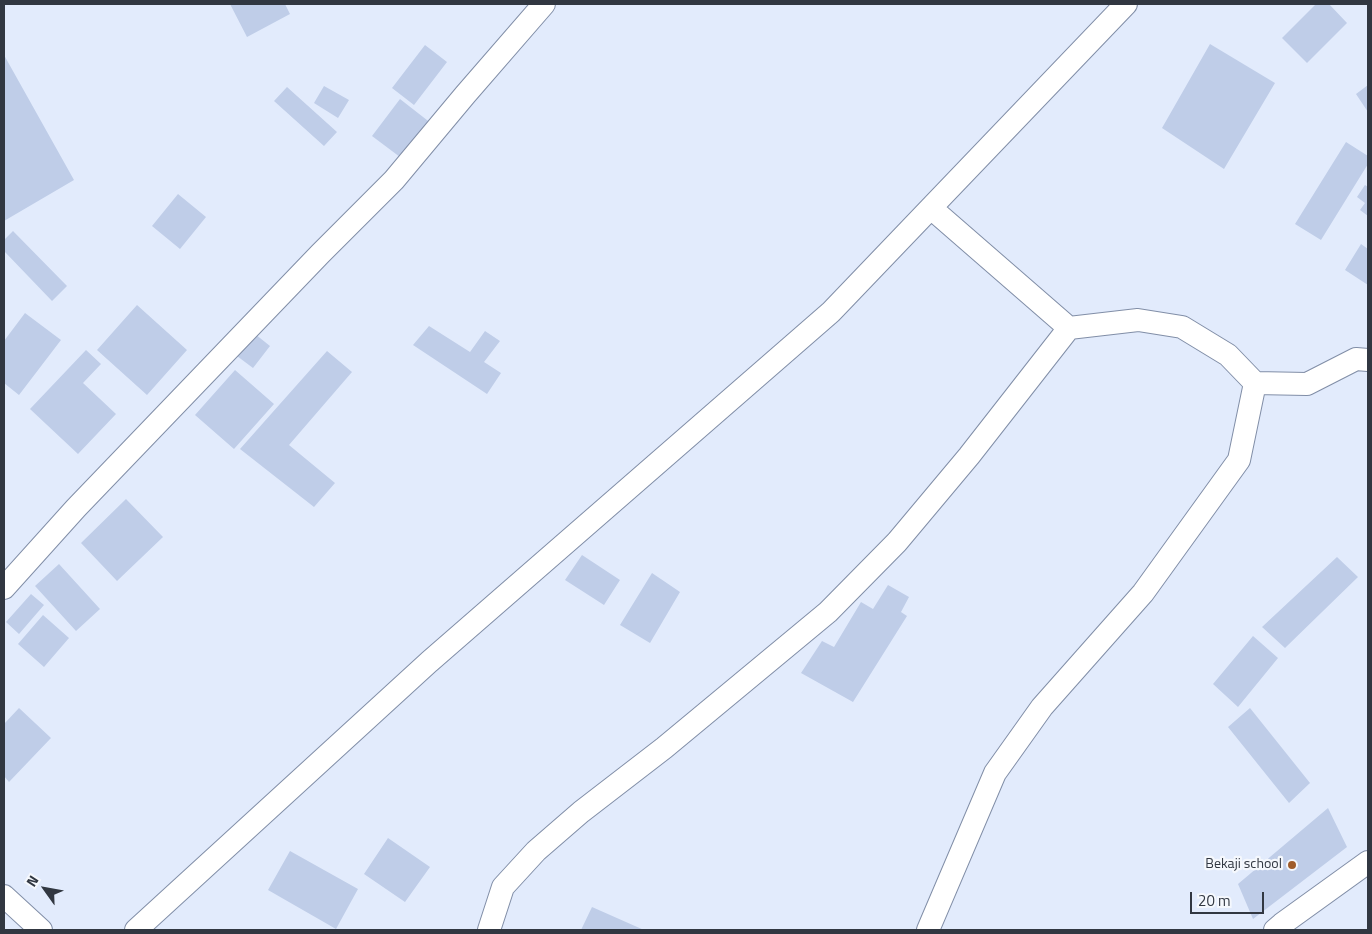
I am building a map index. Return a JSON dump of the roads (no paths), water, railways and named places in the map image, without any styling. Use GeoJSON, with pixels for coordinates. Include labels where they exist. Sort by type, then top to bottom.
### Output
{"type":"FeatureCollection","features":[{"type":"Feature","properties":{"kind":"street"},"geometry":{"type":"LineString","coordinates":[[4,588],[89,494],[320,254],[394,180],[544,4]]}},
{"type":"Feature","properties":{"kind":"street"},"geometry":{"type":"LineString","coordinates":[[136,930],[429,662],[831,312],[1126,4]]}},
{"type":"Feature","properties":{"kind":"street"},"geometry":{"type":"LineString","coordinates":[[931,208],[1069,328]]}},
{"type":"Feature","properties":{"kind":"street"},"geometry":{"type":"LineString","coordinates":[[489,930],[503,887],[536,851],[581,812],[664,748],[828,612],[897,542],[969,456],[1069,328],[1138,320],[1182,327],[1228,356],[1255,383],[1307,384],[1356,358],[1368,360]]}},
{"type":"Feature","properties":{"kind":"street"},"geometry":{"type":"LineString","coordinates":[[928,930],[995,773],[1042,707],[1144,593],[1239,460],[1255,383]]}},
{"type":"Feature","properties":{"kind":"street"},"geometry":{"type":"LineString","coordinates":[[1275,930],[1368,862]]}},
{"type":"Feature","properties":{"kind":"street"},"geometry":{"type":"LineString","coordinates":[[4,896],[41,930]]}},
{"type":"Feature","properties":{"kind":"place","name":"Bekaji school"},"geometry":{"type":"Point","coordinates":[1292,865]}}]}
